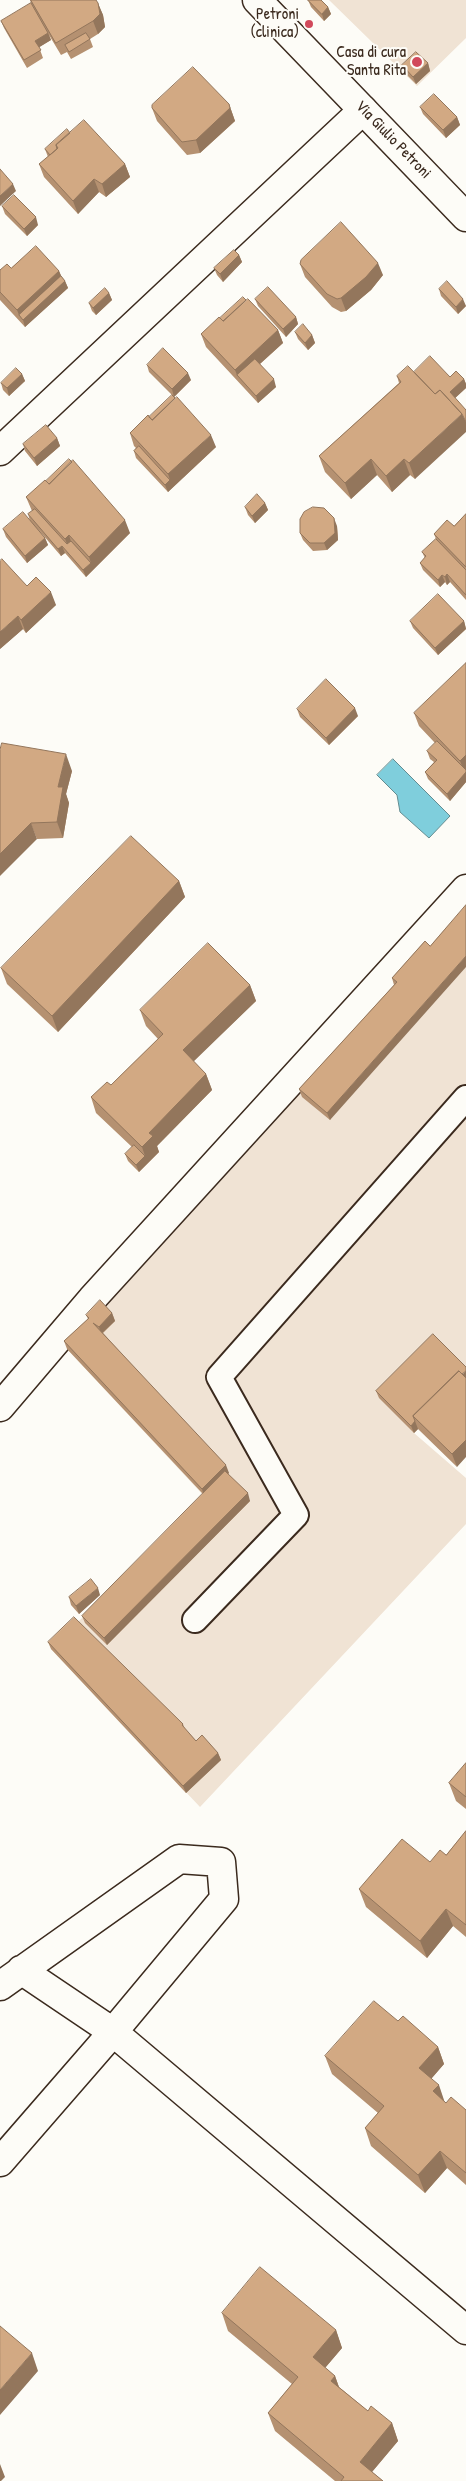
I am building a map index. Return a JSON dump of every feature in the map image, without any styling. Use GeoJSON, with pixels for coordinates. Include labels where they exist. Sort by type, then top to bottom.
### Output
{"type":"FeatureCollection","features":[{"type":"Feature","properties":{"kind":"street","name":"Via Giulio Petroni"},"geometry":{"type":"LineString","coordinates":[[257,0],[466,217]]}},
{"type":"Feature","properties":{"kind":"street"},"geometry":{"type":"LineString","coordinates":[[0,451],[363,110]]}},
{"type":"Feature","properties":{"kind":"street"},"geometry":{"type":"LineString","coordinates":[[0,1407],[92,1299],[466,889]]}},
{"type":"Feature","properties":{"kind":"street"},"geometry":{"type":"LineString","coordinates":[[0,2162],[113,2032],[224,1899],[221,1862],[179,1860],[10,1978],[113,2032],[466,2330]]}},
{"type":"Feature","properties":{"kind":"lane"},"geometry":{"type":"LineString","coordinates":[[195,1620],[296,1515],[219,1377],[466,1098]]}},
{"type":"Feature","properties":{"kind":"shaded area","name":"Casa di cura Santa Rita"},"geometry":{"type":"Polygon","coordinates":[[[329,0],[466,0],[466,38],[417,86],[329,0]]]}},
{"type":"Feature","properties":{"kind":"shaded area"},"geometry":{"type":"Polygon","coordinates":[[[466,910],[466,1381],[414,1433],[466,1478],[466,1524],[200,1807],[51,1649],[204,1496],[67,1349],[466,910]]]}},
{"type":"Feature","properties":{"kind":"water"},"geometry":{"type":"Polygon","coordinates":[[[393,759],[450,816],[429,838],[400,812],[397,795],[377,775],[393,759]]]}},
{"type":"Feature","properties":{"kind":"building"},"geometry":{"type":"Polygon","coordinates":[[[31,0],[96,0],[100,14],[93,21],[56,43],[31,0]]]}},
{"type":"Feature","properties":{"kind":"building"},"geometry":{"type":"Polygon","coordinates":[[[308,0],[321,0],[328,7],[322,14],[308,0]]]}},
{"type":"Feature","properties":{"kind":"building"},"geometry":{"type":"Polygon","coordinates":[[[31,3],[48,33],[35,41],[41,50],[24,60],[1,21],[31,3]]]}},
{"type":"Feature","properties":{"kind":"building"},"geometry":{"type":"Polygon","coordinates":[[[86,33],[90,39],[69,52],[65,45],[86,33]]]}},
{"type":"Feature","properties":{"kind":"building"},"geometry":{"type":"Polygon","coordinates":[[[416,52],[428,63],[413,77],[402,65],[416,52]]]}},
{"type":"Feature","properties":{"kind":"building"},"geometry":{"type":"Polygon","coordinates":[[[193,67],[229,104],[230,108],[196,140],[182,142],[152,108],[152,105],[193,67]]]}},
{"type":"Feature","properties":{"kind":"building"},"geometry":{"type":"Polygon","coordinates":[[[434,94],[457,117],[443,130],[420,107],[434,94]]]}},
{"type":"Feature","properties":{"kind":"building"},"geometry":{"type":"Polygon","coordinates":[[[84,120],[125,164],[102,184],[94,179],[73,201],[39,164],[58,148],[56,145],[84,120]]]}},
{"type":"Feature","properties":{"kind":"building"},"geometry":{"type":"Polygon","coordinates":[[[67,129],[70,133],[56,145],[57,149],[50,155],[45,149],[67,129]]]}},
{"type":"Feature","properties":{"kind":"building"},"geometry":{"type":"Polygon","coordinates":[[[0,169],[13,184],[0,196],[0,169]]]}},
{"type":"Feature","properties":{"kind":"building"},"geometry":{"type":"Polygon","coordinates":[[[14,195],[36,217],[24,229],[2,206],[14,195]]]}},
{"type":"Feature","properties":{"kind":"building"},"geometry":{"type":"Polygon","coordinates":[[[341,222],[378,263],[366,277],[341,298],[337,299],[327,294],[300,264],[301,260],[341,222]]]}},
{"type":"Feature","properties":{"kind":"building"},"geometry":{"type":"Polygon","coordinates":[[[36,246],[59,271],[17,310],[0,292],[0,270],[7,264],[11,268],[36,246]]]}},
{"type":"Feature","properties":{"kind":"building"},"geometry":{"type":"Polygon","coordinates":[[[234,250],[239,255],[220,274],[214,268],[234,250]]]}},
{"type":"Feature","properties":{"kind":"building"},"geometry":{"type":"Polygon","coordinates":[[[61,276],[65,281],[23,320],[19,315],[61,276]]]}},
{"type":"Feature","properties":{"kind":"building"},"geometry":{"type":"Polygon","coordinates":[[[447,281],[463,299],[456,307],[439,289],[447,281]]]}},
{"type":"Feature","properties":{"kind":"building"},"geometry":{"type":"Polygon","coordinates":[[[268,287],[296,317],[283,329],[255,299],[268,287]]]}},
{"type":"Feature","properties":{"kind":"building"},"geometry":{"type":"Polygon","coordinates":[[[105,288],[109,293],[93,308],[89,303],[105,288]]]}},
{"type":"Feature","properties":{"kind":"building"},"geometry":{"type":"Polygon","coordinates":[[[243,297],[246,300],[223,321],[220,318],[243,297]]]}},
{"type":"Feature","properties":{"kind":"building"},"geometry":{"type":"Polygon","coordinates":[[[248,299],[278,330],[235,370],[201,334],[219,317],[223,321],[248,299]]]}},
{"type":"Feature","properties":{"kind":"building"},"geometry":{"type":"Polygon","coordinates":[[[303,324],[312,335],[305,343],[295,332],[303,324]]]}},
{"type":"Feature","properties":{"kind":"building"},"geometry":{"type":"Polygon","coordinates":[[[163,348],[188,373],[172,389],[147,365],[163,348]]]}},
{"type":"Feature","properties":{"kind":"building"},"geometry":{"type":"Polygon","coordinates":[[[430,356],[450,377],[456,371],[464,379],[450,392],[466,410],[466,422],[462,414],[440,390],[435,394],[414,372],[430,356]]]}},
{"type":"Feature","properties":{"kind":"building"},"geometry":{"type":"Polygon","coordinates":[[[255,359],[274,379],[256,396],[237,375],[255,359]]]}},
{"type":"Feature","properties":{"kind":"building"},"geometry":{"type":"Polygon","coordinates":[[[408,366],[435,394],[440,390],[462,414],[409,463],[404,459],[386,476],[371,459],[345,483],[319,456],[401,382],[397,376],[408,366]]]}},
{"type":"Feature","properties":{"kind":"building"},"geometry":{"type":"Polygon","coordinates":[[[16,368],[22,374],[7,388],[1,383],[16,368]]]}},
{"type":"Feature","properties":{"kind":"building"},"geometry":{"type":"Polygon","coordinates":[[[172,395],[175,398],[152,420],[149,417],[172,395]]]}},
{"type":"Feature","properties":{"kind":"building"},"geometry":{"type":"Polygon","coordinates":[[[177,397],[211,435],[168,474],[130,433],[148,415],[152,420],[177,397]]]}},
{"type":"Feature","properties":{"kind":"building"},"geometry":{"type":"Polygon","coordinates":[[[46,425],[57,438],[34,458],[23,444],[46,425]]]}},
{"type":"Feature","properties":{"kind":"building"},"geometry":{"type":"Polygon","coordinates":[[[139,446],[170,480],[165,485],[134,451],[139,446]]]}},
{"type":"Feature","properties":{"kind":"building"},"geometry":{"type":"Polygon","coordinates":[[[69,459],[72,462],[49,484],[46,481],[69,459]]]}},
{"type":"Feature","properties":{"kind":"building"},"geometry":{"type":"Polygon","coordinates":[[[73,460],[125,520],[89,557],[69,535],[65,539],[26,497],[45,480],[49,484],[73,460]]]}},
{"type":"Feature","properties":{"kind":"building"},"geometry":{"type":"Polygon","coordinates":[[[257,494],[265,503],[252,516],[245,507],[257,494]]]}},
{"type":"Feature","properties":{"kind":"building"},"geometry":{"type":"Polygon","coordinates":[[[313,507],[324,508],[334,518],[335,533],[324,543],[310,543],[300,533],[300,519],[304,512],[313,507]]]}},
{"type":"Feature","properties":{"kind":"building"},"geometry":{"type":"Polygon","coordinates":[[[35,509],[67,544],[71,541],[91,563],[83,570],[62,546],[58,549],[28,514],[35,509]]]}},
{"type":"Feature","properties":{"kind":"building"},"geometry":{"type":"Polygon","coordinates":[[[23,512],[45,538],[25,556],[3,529],[23,512]]]}},
{"type":"Feature","properties":{"kind":"building"},"geometry":{"type":"Polygon","coordinates":[[[466,514],[466,567],[434,534],[447,520],[454,526],[466,514]]]}},
{"type":"Feature","properties":{"kind":"building"},"geometry":{"type":"Polygon","coordinates":[[[436,539],[466,570],[466,595],[447,574],[445,577],[442,575],[438,580],[420,563],[426,556],[422,552],[436,539]]]}},
{"type":"Feature","properties":{"kind":"building"},"geometry":{"type":"Polygon","coordinates":[[[2,559],[27,586],[36,577],[51,592],[21,620],[18,616],[0,632],[0,561],[2,559]]]}},
{"type":"Feature","properties":{"kind":"building"},"geometry":{"type":"Polygon","coordinates":[[[438,594],[464,621],[435,648],[410,621],[438,594]]]}},
{"type":"Feature","properties":{"kind":"building"},"geometry":{"type":"Polygon","coordinates":[[[466,663],[466,755],[460,761],[414,713],[466,663]]]}},
{"type":"Feature","properties":{"kind":"building"},"geometry":{"type":"Polygon","coordinates":[[[326,679],[355,708],[326,738],[297,709],[326,679]]]}},
{"type":"Feature","properties":{"kind":"building"},"geometry":{"type":"Polygon","coordinates":[[[437,741],[466,770],[447,794],[425,772],[437,760],[427,751],[437,741]]]}},
{"type":"Feature","properties":{"kind":"building"},"geometry":{"type":"Polygon","coordinates":[[[2,743],[66,754],[58,787],[63,787],[57,822],[31,823],[0,854],[0,750],[2,743]]]}},
{"type":"Feature","properties":{"kind":"building"},"geometry":{"type":"Polygon","coordinates":[[[131,836],[179,881],[52,1016],[1,968],[131,836]]]}},
{"type":"Feature","properties":{"kind":"building"},"geometry":{"type":"Polygon","coordinates":[[[466,905],[466,956],[327,1113],[299,1089],[397,982],[392,978],[425,941],[430,946],[466,905]]]}},
{"type":"Feature","properties":{"kind":"building"},"geometry":{"type":"Polygon","coordinates":[[[208,943],[250,985],[183,1050],[206,1074],[149,1133],[153,1136],[142,1147],[91,1097],[107,1082],[111,1085],[163,1034],[140,1010],[208,943]]]}},
{"type":"Feature","properties":{"kind":"building"},"geometry":{"type":"Polygon","coordinates":[[[134,1145],[145,1156],[136,1165],[125,1154],[134,1145]]]}},
{"type":"Feature","properties":{"kind":"building"},"geometry":{"type":"Polygon","coordinates":[[[100,1300],[112,1313],[99,1327],[93,1323],[226,1465],[202,1489],[64,1341],[89,1318],[86,1315],[100,1300]]]}},
{"type":"Feature","properties":{"kind":"building"},"geometry":{"type":"Polygon","coordinates":[[[433,1334],[466,1367],[466,1371],[462,1374],[459,1371],[413,1416],[415,1421],[411,1426],[376,1391],[433,1334]]]}},
{"type":"Feature","properties":{"kind":"building"},"geometry":{"type":"Polygon","coordinates":[[[459,1371],[466,1378],[466,1440],[452,1454],[413,1416],[459,1371]]]}},
{"type":"Feature","properties":{"kind":"building"},"geometry":{"type":"Polygon","coordinates":[[[225,1471],[248,1493],[104,1638],[82,1616],[225,1471]]]}},
{"type":"Feature","properties":{"kind":"building"},"geometry":{"type":"Polygon","coordinates":[[[91,1579],[98,1588],[76,1606],[69,1597],[91,1579]]]}},
{"type":"Feature","properties":{"kind":"building"},"geometry":{"type":"Polygon","coordinates":[[[74,1617],[183,1724],[196,1741],[202,1735],[218,1753],[183,1786],[48,1642],[74,1617]]]}},
{"type":"Feature","properties":{"kind":"building"},"geometry":{"type":"Polygon","coordinates":[[[466,1763],[466,1797],[449,1783],[466,1763]]]}},
{"type":"Feature","properties":{"kind":"building"},"geometry":{"type":"Polygon","coordinates":[[[466,1831],[466,1925],[446,1909],[420,1941],[359,1889],[402,1839],[430,1862],[440,1850],[446,1855],[466,1831]]]}},
{"type":"Feature","properties":{"kind":"building"},"geometry":{"type":"Polygon","coordinates":[[[374,2001],[398,2021],[403,2016],[438,2047],[419,2068],[439,2085],[433,2091],[446,2103],[451,2097],[466,2110],[466,2173],[440,2151],[418,2175],[365,2128],[384,2106],[325,2056],[374,2001]]]}},
{"type":"Feature","properties":{"kind":"building"},"geometry":{"type":"Polygon","coordinates":[[[260,2267],[336,2330],[313,2357],[335,2376],[331,2381],[368,2411],[371,2406],[392,2423],[360,2462],[383,2481],[341,2481],[344,2477],[268,2413],[298,2377],[222,2313],[260,2267]]]}},
{"type":"Feature","properties":{"kind":"building"},"geometry":{"type":"Polygon","coordinates":[[[0,2326],[32,2353],[0,2390],[0,2326]]]}},
{"type":"Feature","properties":{"kind":"place","name":"Petroni (clinica)"},"geometry":{"type":"Point","coordinates":[309,24]}},
{"type":"Feature","properties":{"kind":"place","name":"Casa di cura Santa Rita"},"geometry":{"type":"Point","coordinates":[417,62]}}]}
